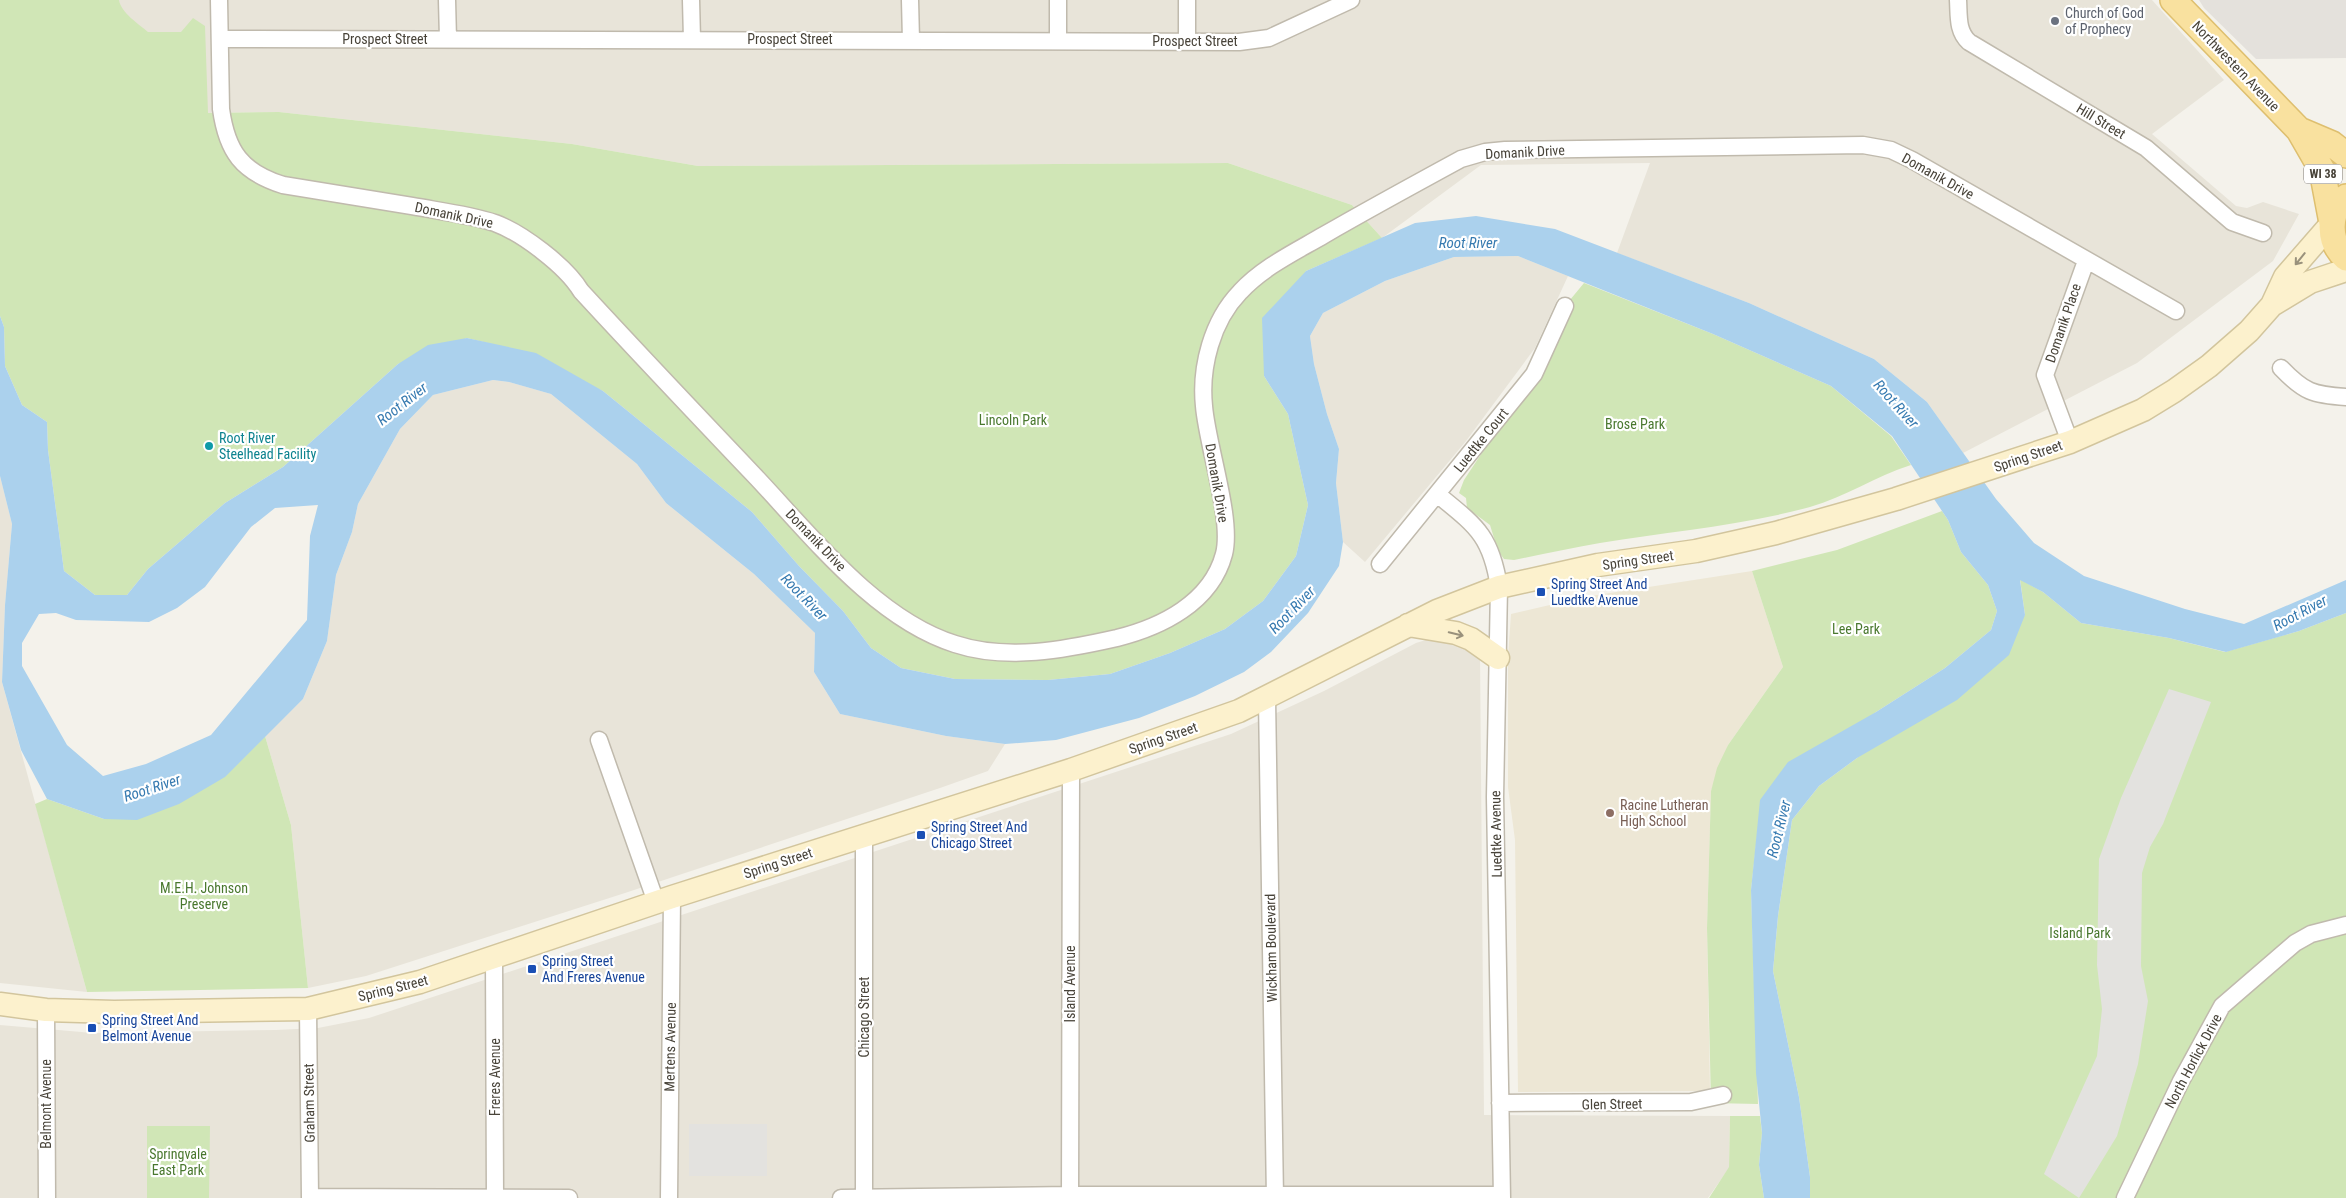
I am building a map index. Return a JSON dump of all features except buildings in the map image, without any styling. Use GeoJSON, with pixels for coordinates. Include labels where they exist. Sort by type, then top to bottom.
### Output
{"type":"FeatureCollection","features":[{"type":"Feature","properties":{"kind":"main road","name":"Northwestern Avenue"},"geometry":{"type":"LineString","coordinates":[[2173,0],[2299,130],[2322,170],[2332,223]]}},
{"type":"Feature","properties":{"kind":"main road","name":"Northwestern Avenue"},"geometry":{"type":"LineString","coordinates":[[2299,130],[2332,144],[2346,155]]}},
{"type":"Feature","properties":{"kind":"main road"},"geometry":{"type":"LineString","coordinates":[[2332,223],[2335,211],[2346,197]]}},
{"type":"Feature","properties":{"kind":"main road","name":"WI 38"},"geometry":{"type":"LineString","coordinates":[[2332,223],[2333,240],[2346,258]]}},
{"type":"Feature","properties":{"kind":"main road","name":"Spring Street"},"geometry":{"type":"LineString","coordinates":[[0,1004],[46,1010],[114,1012],[308,1009],[420,982],[664,899],[1071,770],[1239,711],[1267,699],[1408,625],[1499,587],[1598,565],[1744,542],[1896,499],[2010,463],[2070,442],[2135,414],[2174,391],[2209,366],[2249,331],[2272,305],[2285,277],[2332,223]]}},
{"type":"Feature","properties":{"kind":"main road","name":"Spring Street"},"geometry":{"type":"LineString","coordinates":[[2272,305],[2310,282],[2346,270]]}},
{"type":"Feature","properties":{"kind":"main road"},"geometry":{"type":"LineString","coordinates":[[1408,625],[1456,633],[1470,638],[1498,658]]}},
{"type":"Feature","properties":{"kind":"street","name":"Domanik Drive"},"geometry":{"type":"LineString","coordinates":[[219,0],[223,126],[229,142],[246,167],[268,180],[283,185],[458,214],[494,223],[511,230],[545,255],[575,282],[581,292],[826,550],[890,612],[926,633],[956,645],[996,652],[1039,652],[1081,646],[1158,625],[1185,609],[1210,584],[1224,553],[1225,524],[1204,405],[1204,372],[1211,344],[1223,315],[1238,294],[1274,264],[1461,159],[1485,152],[1505,150],[1863,145],[1891,150],[1912,160],[2176,311]]}},
{"type":"Feature","properties":{"kind":"street"},"geometry":{"type":"LineString","coordinates":[[448,0],[448,39]]}},
{"type":"Feature","properties":{"kind":"street"},"geometry":{"type":"LineString","coordinates":[[691,0],[692,39]]}},
{"type":"Feature","properties":{"kind":"street"},"geometry":{"type":"LineString","coordinates":[[910,0],[911,40]]}},
{"type":"Feature","properties":{"kind":"street"},"geometry":{"type":"LineString","coordinates":[[1058,0],[1058,40]]}},
{"type":"Feature","properties":{"kind":"street"},"geometry":{"type":"LineString","coordinates":[[1187,0],[1187,41]]}},
{"type":"Feature","properties":{"kind":"street","name":"Prospect Street"},"geometry":{"type":"LineString","coordinates":[[220,39],[1239,42],[1269,38],[1351,0]]}},
{"type":"Feature","properties":{"kind":"street","name":"Hill Street"},"geometry":{"type":"LineString","coordinates":[[1958,0],[1959,27],[1963,36],[1969,42],[2146,148],[2232,222],[2262,233]]}},
{"type":"Feature","properties":{"kind":"street","name":"Domanik Place"},"geometry":{"type":"LineString","coordinates":[[2070,442],[2045,375],[2086,261]]}},
{"type":"Feature","properties":{"kind":"street","name":"Luedtke Court"},"geometry":{"type":"LineString","coordinates":[[1380,564],[1534,374],[1565,306]]}},
{"type":"Feature","properties":{"kind":"street"},"geometry":{"type":"LineString","coordinates":[[2282,368],[2300,388],[2323,396],[2346,397]]}},
{"type":"Feature","properties":{"kind":"street","name":"Luedtke Avenue"},"geometry":{"type":"LineString","coordinates":[[1437,494],[1474,524],[1483,536],[1496,564],[1499,587],[1495,797],[1502,1196]]}},
{"type":"Feature","properties":{"kind":"street","name":"Wickham Boulevard"},"geometry":{"type":"LineString","coordinates":[[1267,699],[1275,1196]]}},
{"type":"Feature","properties":{"kind":"street","name":"Mertens Avenue"},"geometry":{"type":"LineString","coordinates":[[599,740],[664,899],[669,1198]]}},
{"type":"Feature","properties":{"kind":"street","name":"Island Avenue"},"geometry":{"type":"LineString","coordinates":[[1070,1196],[1071,770]]}},
{"type":"Feature","properties":{"kind":"street","name":"Chicago Street"},"geometry":{"type":"LineString","coordinates":[[864,835],[864,1198]]}},
{"type":"Feature","properties":{"kind":"street","name":"North Horlick Drive"},"geometry":{"type":"LineString","coordinates":[[2125,1198],[2181,1081],[2222,1006],[2295,943],[2311,934],[2346,925]]}},
{"type":"Feature","properties":{"kind":"street","name":"Freres Avenue"},"geometry":{"type":"LineString","coordinates":[[494,957],[496,1197]]}},
{"type":"Feature","properties":{"kind":"street","name":"Graham Street"},"geometry":{"type":"LineString","coordinates":[[308,1009],[310,1197]]}},
{"type":"Feature","properties":{"kind":"street","name":"Belmont Avenue"},"geometry":{"type":"LineString","coordinates":[[46,1010],[47,1198]]}},
{"type":"Feature","properties":{"kind":"street","name":"Glen Street"},"geometry":{"type":"LineString","coordinates":[[1500,1104],[1691,1102],[1723,1095]]}},
{"type":"Feature","properties":{"kind":"street"},"geometry":{"type":"LineString","coordinates":[[841,1198],[1502,1196]]}},
{"type":"Feature","properties":{"kind":"street"},"geometry":{"type":"LineString","coordinates":[[310,1197],[569,1198]]}},
{"type":"Feature","properties":{"kind":"shaded area"},"geometry":{"type":"Polygon","coordinates":[[[119,0],[2152,0],[2224,80],[2152,134],[2236,206],[2247,208],[2263,202],[2299,214],[2273,261],[2137,363],[1963,453],[1927,402],[1874,359],[1749,303],[1617,253],[1650,163],[1481,165],[1382,238],[1352,205],[1228,163],[698,166],[572,144],[279,112],[207,113],[120,48],[119,0]]]}},
{"type":"Feature","properties":{"kind":"shaded area"},"geometry":{"type":"Polygon","coordinates":[[[2199,0],[2346,0],[2346,58],[2256,59],[2204,8],[2199,0]]]}},
{"type":"Feature","properties":{"kind":"shaded area"},"geometry":{"type":"Polygon","coordinates":[[[1518,256],[1568,276],[1535,348],[1466,441],[1365,562],[1343,542],[1336,483],[1339,449],[1327,414],[1314,364],[1310,336],[1323,313],[1385,281],[1454,257],[1518,256]]]}},
{"type":"Feature","properties":{"kind":"shaded area"},"geometry":{"type":"Polygon","coordinates":[[[493,380],[509,382],[551,394],[637,464],[666,503],[754,574],[815,633],[814,672],[840,714],[946,736],[1005,744],[988,771],[940,788],[625,893],[366,976],[308,988],[291,825],[265,736],[303,699],[327,641],[336,575],[352,532],[358,504],[400,429],[433,395],[493,380]]]}},
{"type":"Feature","properties":{"kind":"shaded area"},"geometry":{"type":"Polygon","coordinates":[[[0,476],[12,524],[5,605],[2,682],[87,992],[0,983],[0,476]]]}},
{"type":"Feature","properties":{"kind":"shaded area","name":"Racine Lutheran High School"},"geometry":{"type":"Polygon","coordinates":[[[1752,571],[1783,667],[1728,745],[1711,791],[1707,928],[1710,1091],[1518,1092],[1515,840],[1508,787],[1508,657],[1511,614],[1584,597],[1752,571]]]}},
{"type":"Feature","properties":{"kind":"shaded area"},"geometry":{"type":"Polygon","coordinates":[[[1429,639],[1468,646],[1480,656],[1484,1115],[1730,1116],[1729,1168],[1708,1198],[0,1198],[0,1025],[93,1033],[276,1030],[318,1028],[369,1018],[1231,734],[1324,691],[1416,643],[1429,639]]]}},
{"type":"Feature","properties":{"kind":"shaded area"},"geometry":{"type":"Polygon","coordinates":[[[2169,689],[2211,702],[2163,824],[2150,847],[2142,873],[2141,966],[2148,1001],[2138,1064],[2117,1136],[2079,1198],[2044,1174],[2097,1056],[2102,1009],[2097,965],[2099,859],[2121,798],[2169,689]]]}},
{"type":"Feature","properties":{"kind":"shaded area"},"geometry":{"type":"Polygon","coordinates":[[[689,1124],[767,1124],[767,1176],[689,1176],[689,1124]]]}},
{"type":"Feature","properties":{"kind":"green space","name":"Lincoln Park"},"geometry":{"type":"Polygon","coordinates":[[[0,0],[119,0],[120,5],[127,14],[148,32],[181,32],[193,18],[205,26],[208,113],[279,112],[572,144],[698,166],[1228,163],[1352,205],[1382,238],[1306,271],[1264,376],[1288,414],[1308,505],[1296,556],[1263,601],[1225,629],[1170,653],[1110,674],[1048,680],[955,679],[901,668],[871,648],[843,611],[799,566],[752,512],[603,391],[500,346],[467,338],[398,364],[283,467],[225,503],[148,569],[127,595],[95,595],[64,571],[48,450],[47,422],[22,405],[5,366],[4,327],[0,316],[0,0]]]}},
{"type":"Feature","properties":{"kind":"green space","name":"Brose Park"},"geometry":{"type":"Polygon","coordinates":[[[1584,283],[1713,334],[1831,386],[1891,436],[1911,465],[1823,503],[1784,514],[1732,524],[1600,543],[1514,560],[1504,559],[1498,551],[1490,525],[1467,508],[1466,498],[1459,493],[1464,480],[1534,374],[1565,306],[1584,283]]]}},
{"type":"Feature","properties":{"kind":"green space","name":"Lee Park"},"geometry":{"type":"Polygon","coordinates":[[[1942,511],[1948,520],[1961,552],[1988,585],[1997,611],[1991,630],[1945,668],[1876,712],[1761,800],[1751,890],[1758,1104],[1711,1103],[1707,928],[1711,791],[1717,768],[1728,745],[1783,667],[1752,571],[1837,550],[1942,511]]]}},
{"type":"Feature","properties":{"kind":"green space","name":"Island Park"},"geometry":{"type":"Polygon","coordinates":[[[2020,579],[2043,592],[2081,623],[2169,638],[2225,652],[2299,631],[2346,613],[2346,1198],[1810,1198],[1810,1177],[1799,1097],[1773,971],[1778,916],[1792,820],[1819,786],[1857,758],[2025,615],[2020,579]]]}},
{"type":"Feature","properties":{"kind":"green space","name":"M.E.H. Johnson Preserve"},"geometry":{"type":"Polygon","coordinates":[[[265,736],[291,825],[308,988],[87,992],[35,804],[47,799],[104,819],[224,777],[265,736]]]}},
{"type":"Feature","properties":{"kind":"green space"},"geometry":{"type":"Polygon","coordinates":[[[1730,1116],[1760,1116],[1762,1133],[1759,1165],[1764,1198],[1709,1198],[1729,1167],[1730,1116]]]}},
{"type":"Feature","properties":{"kind":"green space","name":"Springvale East Park"},"geometry":{"type":"Polygon","coordinates":[[[147,1126],[210,1126],[209,1198],[147,1198],[147,1126]]]}},
{"type":"Feature","properties":{"kind":"water","name":"Root River"},"geometry":{"type":"Polygon","coordinates":[[[1476,216],[1555,229],[1749,303],[1874,359],[1927,402],[1996,499],[2034,543],[2084,576],[2185,609],[2244,624],[2346,580],[2346,613],[2299,631],[2226,652],[2169,638],[2081,623],[2043,592],[2020,580],[2025,615],[2009,655],[1957,700],[1857,758],[1819,786],[1792,820],[1778,916],[1773,971],[1799,1097],[1810,1177],[1810,1198],[1764,1198],[1759,1165],[1762,1133],[1756,1073],[1751,890],[1760,800],[1788,762],[1876,712],[1945,668],[1991,630],[1997,611],[1988,585],[1961,552],[1948,520],[1892,436],[1831,386],[1713,334],[1518,256],[1454,257],[1385,281],[1323,313],[1310,336],[1314,364],[1327,414],[1339,449],[1336,483],[1343,542],[1339,566],[1308,613],[1271,652],[1244,672],[1195,696],[1139,718],[1056,740],[1005,744],[946,736],[840,714],[814,672],[815,633],[754,574],[666,503],[637,464],[551,394],[509,382],[493,380],[433,395],[400,429],[358,504],[352,532],[336,575],[327,641],[303,699],[225,777],[179,804],[137,820],[104,819],[47,799],[21,750],[2,682],[5,605],[12,524],[0,476],[0,316],[4,327],[5,366],[22,405],[47,422],[48,450],[64,571],[95,595],[127,595],[148,569],[225,503],[283,467],[398,364],[428,345],[467,338],[536,353],[603,391],[752,512],[799,566],[843,611],[871,648],[901,668],[955,679],[1048,680],[1110,674],[1170,653],[1225,629],[1263,601],[1296,556],[1308,505],[1288,414],[1264,376],[1262,318],[1306,271],[1415,223],[1476,216]],[[318,505],[275,508],[251,527],[205,587],[177,608],[149,622],[76,620],[56,613],[39,614],[22,643],[22,666],[67,745],[103,776],[146,764],[211,735],[307,620],[310,536],[318,505]]]}},
{"type":"Feature","properties":{"kind":"place","name":"Church of God of Prophecy"},"geometry":{"type":"Point","coordinates":[2055,21]}},
{"type":"Feature","properties":{"kind":"place","name":"Root River Steelhead Facility"},"geometry":{"type":"Point","coordinates":[209,446]}},
{"type":"Feature","properties":{"kind":"place","name":"Spring Street And Luedtke Avenue"},"geometry":{"type":"Point","coordinates":[1541,592]}},
{"type":"Feature","properties":{"kind":"place","name":"Racine Lutheran High School"},"geometry":{"type":"Point","coordinates":[1610,813]}},
{"type":"Feature","properties":{"kind":"place","name":"Spring Street And Chicago Street"},"geometry":{"type":"Point","coordinates":[921,835]}},
{"type":"Feature","properties":{"kind":"place","name":"Spring Street And Freres Avenue"},"geometry":{"type":"Point","coordinates":[532,969]}},
{"type":"Feature","properties":{"kind":"place","name":"Spring Street And Belmont Avenue"},"geometry":{"type":"Point","coordinates":[92,1028]}}]}
